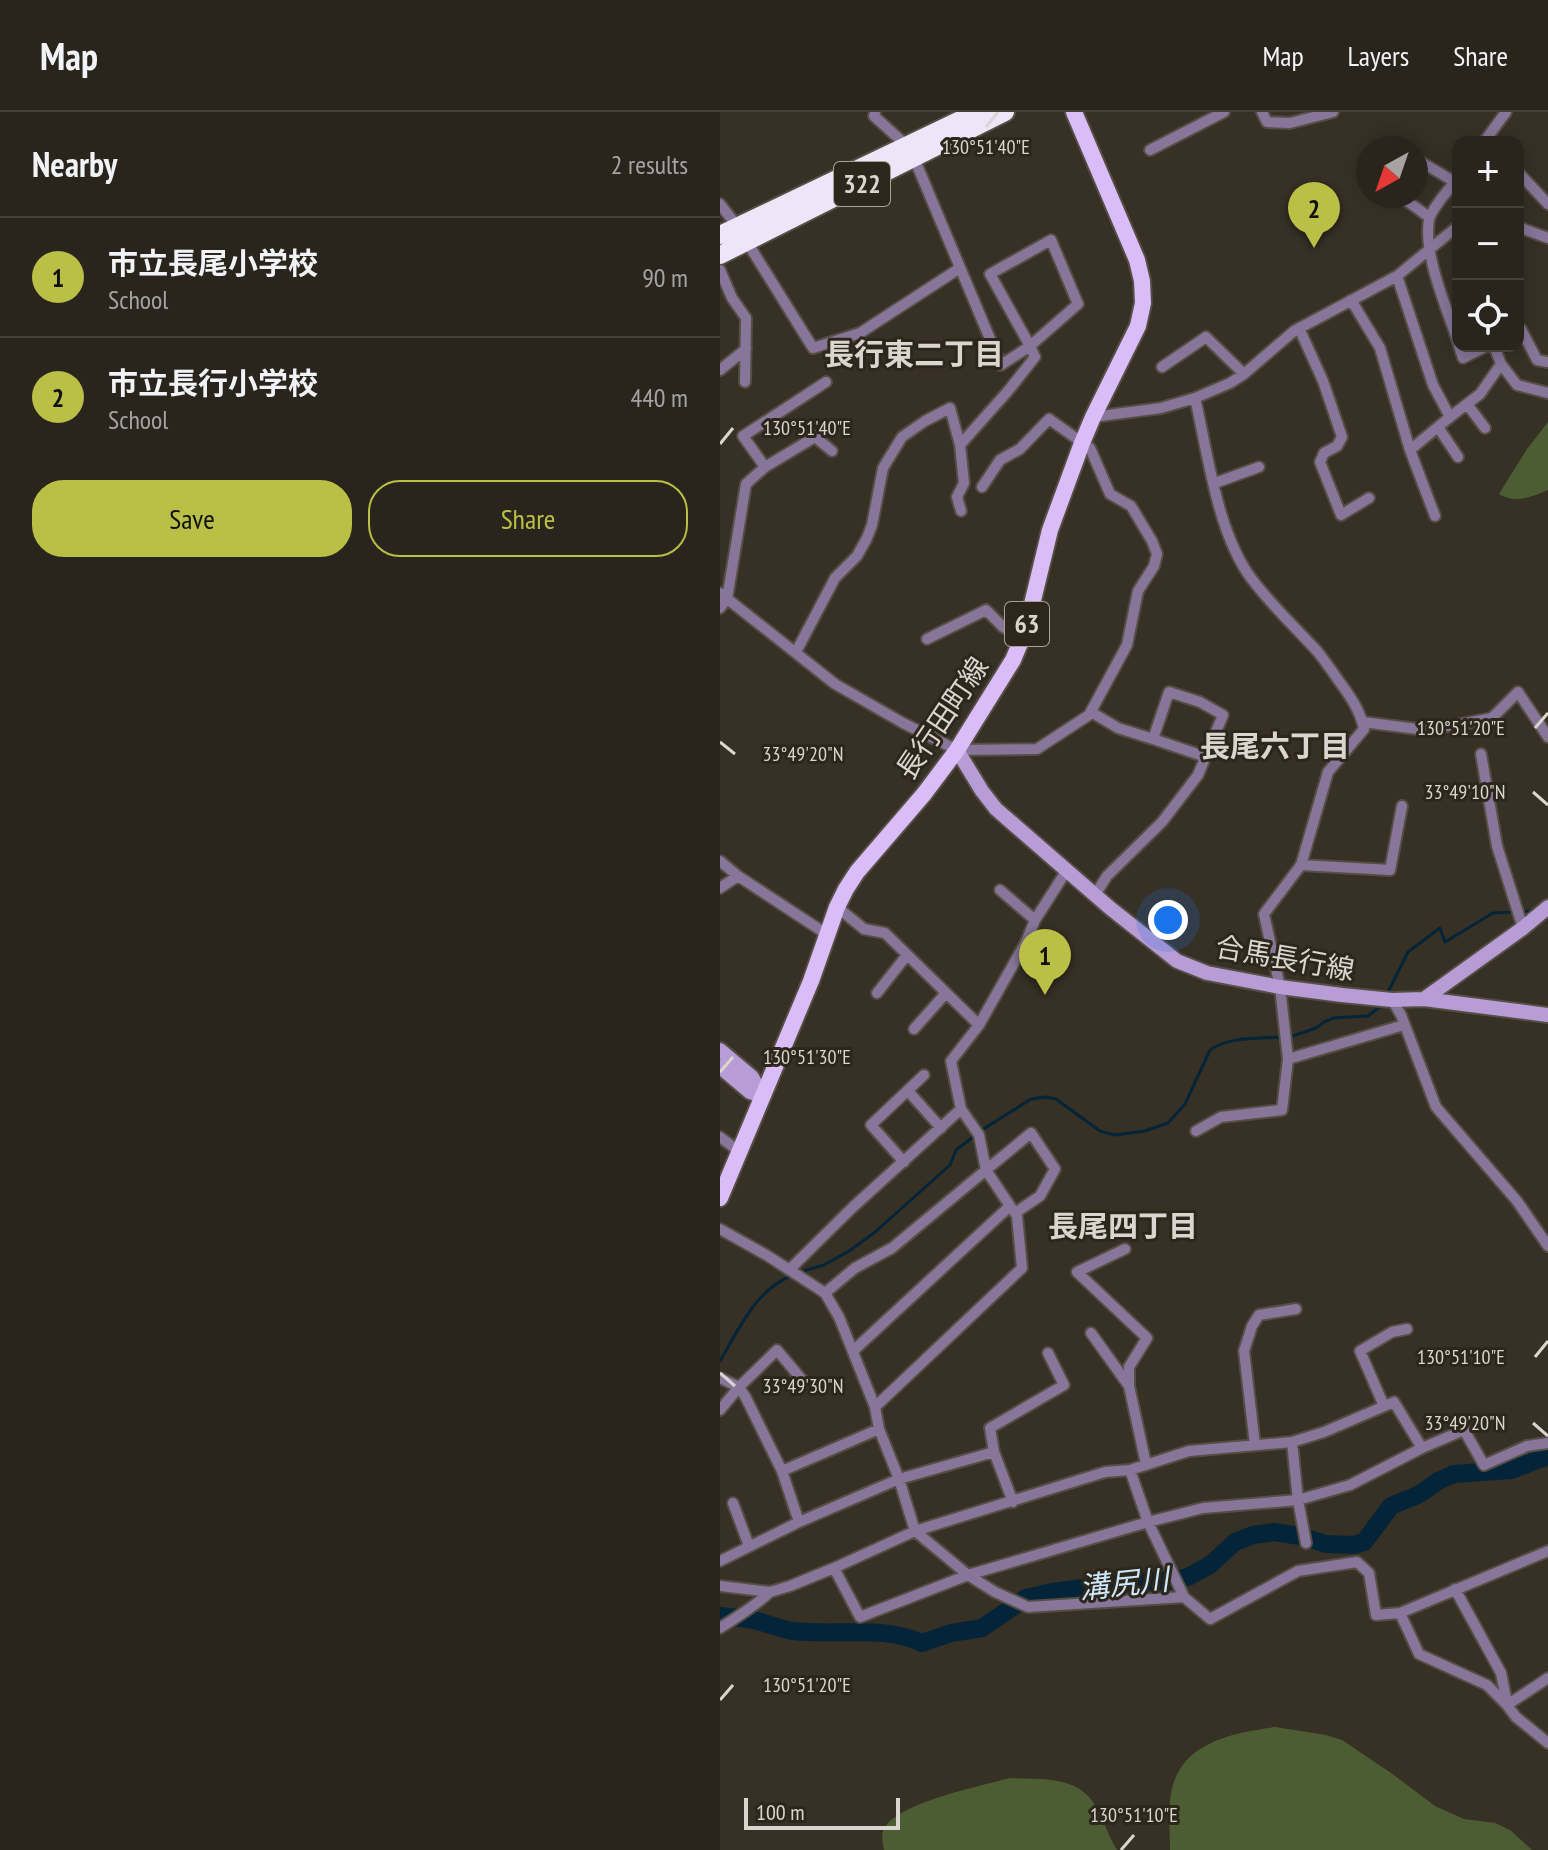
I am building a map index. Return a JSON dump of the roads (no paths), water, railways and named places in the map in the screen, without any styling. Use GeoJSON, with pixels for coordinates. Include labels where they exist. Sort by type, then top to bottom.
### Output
{"type":"FeatureCollection","features":[{"type":"Feature","properties":{"kind":"highway","name":"322"},"geometry":{"type":"LineString","coordinates":[[910,152],[977,112]]}},
{"type":"Feature","properties":{"kind":"highway","name":"322"},"geometry":{"type":"LineString","coordinates":[[720,255],[734,234],[910,152],[1005,112]]}},
{"type":"Feature","properties":{"kind":"main road","name":"長行田町線"},"geometry":{"type":"LineString","coordinates":[[720,1198],[811,981],[837,907],[857,872],[957,750],[1013,660],[1026,629],[1050,530],[1082,443],[1138,326],[1143,303],[1137,260],[1074,112]]}},
{"type":"Feature","properties":{"kind":"main road","name":"合馬長行線"},"geometry":{"type":"LineString","coordinates":[[957,750],[996,809],[1177,961],[1207,973],[1280,987],[1392,1000],[1424,999],[1548,1015]]}},
{"type":"Feature","properties":{"kind":"main road"},"geometry":{"type":"LineString","coordinates":[[1424,999],[1548,907]]}},
{"type":"Feature","properties":{"kind":"main road"},"geometry":{"type":"LineString","coordinates":[[720,1050],[752,1077],[763,1097]]}},
{"type":"Feature","properties":{"kind":"main road"},"geometry":{"type":"LineString","coordinates":[[720,1067],[750,1092],[763,1097]]}},
{"type":"Feature","properties":{"kind":"street"},"geometry":{"type":"LineString","coordinates":[[875,112],[874,116],[910,152],[1001,365],[1030,346],[1078,304],[1051,240],[990,274],[1030,346],[1035,357],[960,445]]}},
{"type":"Feature","properties":{"kind":"street"},"geometry":{"type":"LineString","coordinates":[[1150,150],[1224,112]]}},
{"type":"Feature","properties":{"kind":"street"},"geometry":{"type":"LineString","coordinates":[[1262,112],[1267,122],[1290,123],[1333,112]]}},
{"type":"Feature","properties":{"kind":"street"},"geometry":{"type":"LineString","coordinates":[[1488,136],[1506,112]]}},
{"type":"Feature","properties":{"kind":"street"},"geometry":{"type":"LineString","coordinates":[[1428,165],[1452,178]]}},
{"type":"Feature","properties":{"kind":"street"},"geometry":{"type":"LineString","coordinates":[[1524,178],[1548,204]]}},
{"type":"Feature","properties":{"kind":"street"},"geometry":{"type":"LineString","coordinates":[[1452,185],[1429,217],[1430,248],[1452,324]]}},
{"type":"Feature","properties":{"kind":"street"},"geometry":{"type":"LineString","coordinates":[[720,204],[734,234],[813,348],[860,333],[960,268]]}},
{"type":"Feature","properties":{"kind":"street"},"geometry":{"type":"LineString","coordinates":[[1417,208],[1429,217]]}},
{"type":"Feature","properties":{"kind":"street"},"geometry":{"type":"LineString","coordinates":[[1524,229],[1548,238]]}},
{"type":"Feature","properties":{"kind":"street"},"geometry":{"type":"LineString","coordinates":[[1093,417],[1161,408],[1230,383],[1299,328],[1397,276],[1452,231]]}},
{"type":"Feature","properties":{"kind":"street"},"geometry":{"type":"LineString","coordinates":[[720,270],[732,298],[746,318],[745,382]]}},
{"type":"Feature","properties":{"kind":"street"},"geometry":{"type":"LineString","coordinates":[[1397,276],[1433,385],[1450,417]]}},
{"type":"Feature","properties":{"kind":"street"},"geometry":{"type":"LineString","coordinates":[[1351,300],[1380,348],[1410,450],[1435,516]]}},
{"type":"Feature","properties":{"kind":"street"},"geometry":{"type":"LineString","coordinates":[[1299,328],[1323,381],[1342,437],[1337,446],[1324,453],[1320,462],[1341,515],[1369,498]]}},
{"type":"Feature","properties":{"kind":"street"},"geometry":{"type":"LineString","coordinates":[[1524,335],[1537,360],[1548,362]]}},
{"type":"Feature","properties":{"kind":"street"},"geometry":{"type":"LineString","coordinates":[[1162,367],[1206,337],[1244,374]]}},
{"type":"Feature","properties":{"kind":"street"},"geometry":{"type":"LineString","coordinates":[[720,370],[746,349]]}},
{"type":"Feature","properties":{"kind":"street"},"geometry":{"type":"LineString","coordinates":[[1496,352],[1501,364],[1517,385],[1548,393]]}},
{"type":"Feature","properties":{"kind":"street"},"geometry":{"type":"LineString","coordinates":[[1410,450],[1480,394],[1501,364]]}},
{"type":"Feature","properties":{"kind":"street"},"geometry":{"type":"LineString","coordinates":[[765,467],[743,436],[826,382]]}},
{"type":"Feature","properties":{"kind":"street"},"geometry":{"type":"LineString","coordinates":[[1195,398],[1234,547],[1250,577],[1318,653],[1351,698],[1364,729],[1328,772],[1301,865],[1264,914],[1280,987],[1288,1059],[1282,1110],[1221,1117],[1196,1131]]}},
{"type":"Feature","properties":{"kind":"street"},"geometry":{"type":"LineString","coordinates":[[1467,404],[1485,428]]}},
{"type":"Feature","properties":{"kind":"street"},"geometry":{"type":"LineString","coordinates":[[796,652],[835,578],[857,556],[867,538],[883,468],[902,437],[950,408],[960,445],[964,483],[957,497],[961,511]]}},
{"type":"Feature","properties":{"kind":"street"},"geometry":{"type":"LineString","coordinates":[[832,451],[815,437],[765,467],[746,484],[722,600],[796,652],[835,684],[957,750],[1037,749],[1091,712],[1127,645],[1138,591],[1154,566],[1157,554],[1131,506],[1110,494],[1090,448],[1049,419],[1020,449],[1000,460],[982,487]]}},
{"type":"Feature","properties":{"kind":"street"},"geometry":{"type":"LineString","coordinates":[[1438,427],[1458,457]]}},
{"type":"Feature","properties":{"kind":"street"},"geometry":{"type":"LineString","coordinates":[[1215,483],[1259,467]]}},
{"type":"Feature","properties":{"kind":"street"},"geometry":{"type":"LineString","coordinates":[[927,639],[986,610],[1003,627],[1022,638]]}},
{"type":"Feature","properties":{"kind":"street"},"geometry":{"type":"LineString","coordinates":[[1095,895],[1107,876],[1162,822],[1198,775],[1223,715],[1200,702],[1169,692],[1153,739]]}},
{"type":"Feature","properties":{"kind":"street"},"geometry":{"type":"LineString","coordinates":[[1363,722],[1417,729],[1492,718],[1518,692],[1548,737]]}},
{"type":"Feature","properties":{"kind":"street"},"geometry":{"type":"LineString","coordinates":[[1091,712],[1118,728],[1206,757]]}},
{"type":"Feature","properties":{"kind":"street"},"geometry":{"type":"LineString","coordinates":[[1481,754],[1497,846],[1523,928]]}},
{"type":"Feature","properties":{"kind":"street"},"geometry":{"type":"LineString","coordinates":[[1301,865],[1390,870],[1402,806]]}},
{"type":"Feature","properties":{"kind":"street"},"geometry":{"type":"LineString","coordinates":[[720,861],[828,935]]}},
{"type":"Feature","properties":{"kind":"street"},"geometry":{"type":"LineString","coordinates":[[875,1407],[1022,1268],[1017,1216],[986,1170],[979,1135],[961,1109],[951,1061],[979,1025],[1026,942],[1035,920],[1067,870]]}},
{"type":"Feature","properties":{"kind":"street"},"geometry":{"type":"LineString","coordinates":[[720,888],[738,876]]}},
{"type":"Feature","properties":{"kind":"street"},"geometry":{"type":"LineString","coordinates":[[1000,890],[1035,920]]}},
{"type":"Feature","properties":{"kind":"street"},"geometry":{"type":"LineString","coordinates":[[837,907],[864,929],[885,933],[979,1025]]}},
{"type":"Feature","properties":{"kind":"street"},"geometry":{"type":"LineString","coordinates":[[877,993],[907,955]]}},
{"type":"Feature","properties":{"kind":"street"},"geometry":{"type":"LineString","coordinates":[[914,1029],[946,993]]}},
{"type":"Feature","properties":{"kind":"street"},"geometry":{"type":"LineString","coordinates":[[1392,1000],[1436,1107],[1517,1201],[1548,1246]]}},
{"type":"Feature","properties":{"kind":"street"},"geometry":{"type":"LineString","coordinates":[[1288,1059],[1404,1025]]}},
{"type":"Feature","properties":{"kind":"street"},"geometry":{"type":"LineString","coordinates":[[904,1162],[871,1125],[924,1075]]}},
{"type":"Feature","properties":{"kind":"street"},"geometry":{"type":"LineString","coordinates":[[908,1091],[941,1128]]}},
{"type":"Feature","properties":{"kind":"street"},"geometry":{"type":"LineString","coordinates":[[789,1270],[961,1109]]}},
{"type":"Feature","properties":{"kind":"street"},"geometry":{"type":"LineString","coordinates":[[825,1293],[855,1268],[892,1248],[1031,1133],[1055,1169],[1040,1196],[1013,1209],[853,1351]]}},
{"type":"Feature","properties":{"kind":"street"},"geometry":{"type":"LineString","coordinates":[[720,1137],[740,1152]]}},
{"type":"Feature","properties":{"kind":"street"},"geometry":{"type":"LineString","coordinates":[[720,1229],[825,1293],[839,1317],[875,1407],[879,1429],[915,1531],[968,1575],[1028,1607],[1184,1597]]}},
{"type":"Feature","properties":{"kind":"street"},"geometry":{"type":"LineString","coordinates":[[1125,1249],[1077,1272],[1147,1338],[1129,1367],[1129,1386],[1146,1464]]}},
{"type":"Feature","properties":{"kind":"street"},"geometry":{"type":"LineString","coordinates":[[1255,1445],[1244,1351],[1259,1315],[1296,1309]]}},
{"type":"Feature","properties":{"kind":"street"},"geometry":{"type":"LineString","coordinates":[[1384,1406],[1360,1351],[1392,1332],[1407,1329]]}},
{"type":"Feature","properties":{"kind":"street"},"geometry":{"type":"LineString","coordinates":[[1091,1333],[1129,1386]]}},
{"type":"Feature","properties":{"kind":"street"},"geometry":{"type":"LineString","coordinates":[[720,1410],[777,1350],[803,1381]]}},
{"type":"Feature","properties":{"kind":"street"},"geometry":{"type":"LineString","coordinates":[[1013,1502],[994,1452],[990,1428],[1064,1385],[1048,1353]]}},
{"type":"Feature","properties":{"kind":"street"},"geometry":{"type":"LineString","coordinates":[[720,1378],[739,1387],[746,1398],[782,1471],[799,1522]]}},
{"type":"Feature","properties":{"kind":"street"},"geometry":{"type":"LineString","coordinates":[[720,1586],[770,1592],[834,1568],[915,1531],[1105,1472],[1130,1470],[1189,1451],[1292,1442],[1394,1402],[1422,1448]]}},
{"type":"Feature","properties":{"kind":"street"},"geometry":{"type":"LineString","coordinates":[[782,1471],[879,1429]]}},
{"type":"Feature","properties":{"kind":"street"},"geometry":{"type":"LineString","coordinates":[[834,1568],[860,1617],[968,1575],[1148,1522],[1203,1508],[1298,1500],[1350,1485],[1464,1430],[1484,1465],[1527,1446],[1548,1443]]}},
{"type":"Feature","properties":{"kind":"street"},"geometry":{"type":"LineString","coordinates":[[1292,1442],[1306,1543]]}},
{"type":"Feature","properties":{"kind":"street"},"geometry":{"type":"LineString","coordinates":[[720,1561],[799,1522],[899,1479],[994,1452]]}},
{"type":"Feature","properties":{"kind":"street"},"geometry":{"type":"LineString","coordinates":[[1130,1470],[1148,1522],[1184,1597],[1210,1619],[1298,1571],[1357,1562],[1369,1573],[1376,1615],[1400,1613],[1548,1551]]}},
{"type":"Feature","properties":{"kind":"street"},"geometry":{"type":"LineString","coordinates":[[733,1503],[749,1546]]}},
{"type":"Feature","properties":{"kind":"street"},"geometry":{"type":"LineString","coordinates":[[1455,1589],[1501,1673],[1507,1705]]}},
{"type":"Feature","properties":{"kind":"street"},"geometry":{"type":"LineString","coordinates":[[724,1626],[770,1592]]}},
{"type":"Feature","properties":{"kind":"street"},"geometry":{"type":"LineString","coordinates":[[1400,1613],[1419,1654],[1487,1685],[1516,1717],[1548,1743]]}},
{"type":"Feature","properties":{"kind":"street"},"geometry":{"type":"LineString","coordinates":[[1507,1705],[1548,1678]]}},
{"type":"Feature","properties":{"kind":"waterway"},"geometry":{"type":"LineString","coordinates":[[1387,994],[1408,952],[1440,928],[1445,942],[1493,913],[1536,911]]}},
{"type":"Feature","properties":{"kind":"waterway"},"geometry":{"type":"LineString","coordinates":[[1290,1037],[1334,1018],[1368,1016],[1382,1005]]}},
{"type":"Feature","properties":{"kind":"waterway"},"geometry":{"type":"LineString","coordinates":[[800,1272],[824,1265],[874,1233],[950,1165],[956,1150],[1031,1099],[1056,1099],[1100,1131],[1115,1135],[1145,1131],[1168,1123],[1185,1104],[1210,1050],[1236,1040],[1283,1037]]}},
{"type":"Feature","properties":{"kind":"waterway"},"geometry":{"type":"LineString","coordinates":[[720,1361],[759,1300],[780,1281],[793,1275]]}},
{"type":"Feature","properties":{"kind":"waterway","name":"溝尻川"},"geometry":{"type":"LineString","coordinates":[[720,1616],[752,1620],[793,1631],[892,1634],[922,1643],[951,1633],[982,1628],[1026,1598],[1128,1582],[1188,1577],[1210,1565],[1235,1542],[1253,1535],[1274,1532],[1326,1544],[1353,1545],[1364,1542],[1391,1506],[1420,1494],[1438,1481],[1454,1474],[1511,1470],[1548,1456]]}},
{"type":"Feature","properties":{"kind":"place","name":"市立長行小学校"},"geometry":{"type":"Point","coordinates":[1314,248]}},
{"type":"Feature","properties":{"kind":"place","name":"市立長尾小学校"},"geometry":{"type":"Point","coordinates":[1045,995]}},
{"type":"Feature","properties":{"kind":"district","name":"長行東二丁目"},"geometry":{"type":"Point","coordinates":[914,355]}},
{"type":"Feature","properties":{"kind":"district","name":"長尾六丁目"},"geometry":{"type":"Point","coordinates":[1275,747]}},
{"type":"Feature","properties":{"kind":"district","name":"長尾四丁目"},"geometry":{"type":"Point","coordinates":[1123,1227]}}]}
